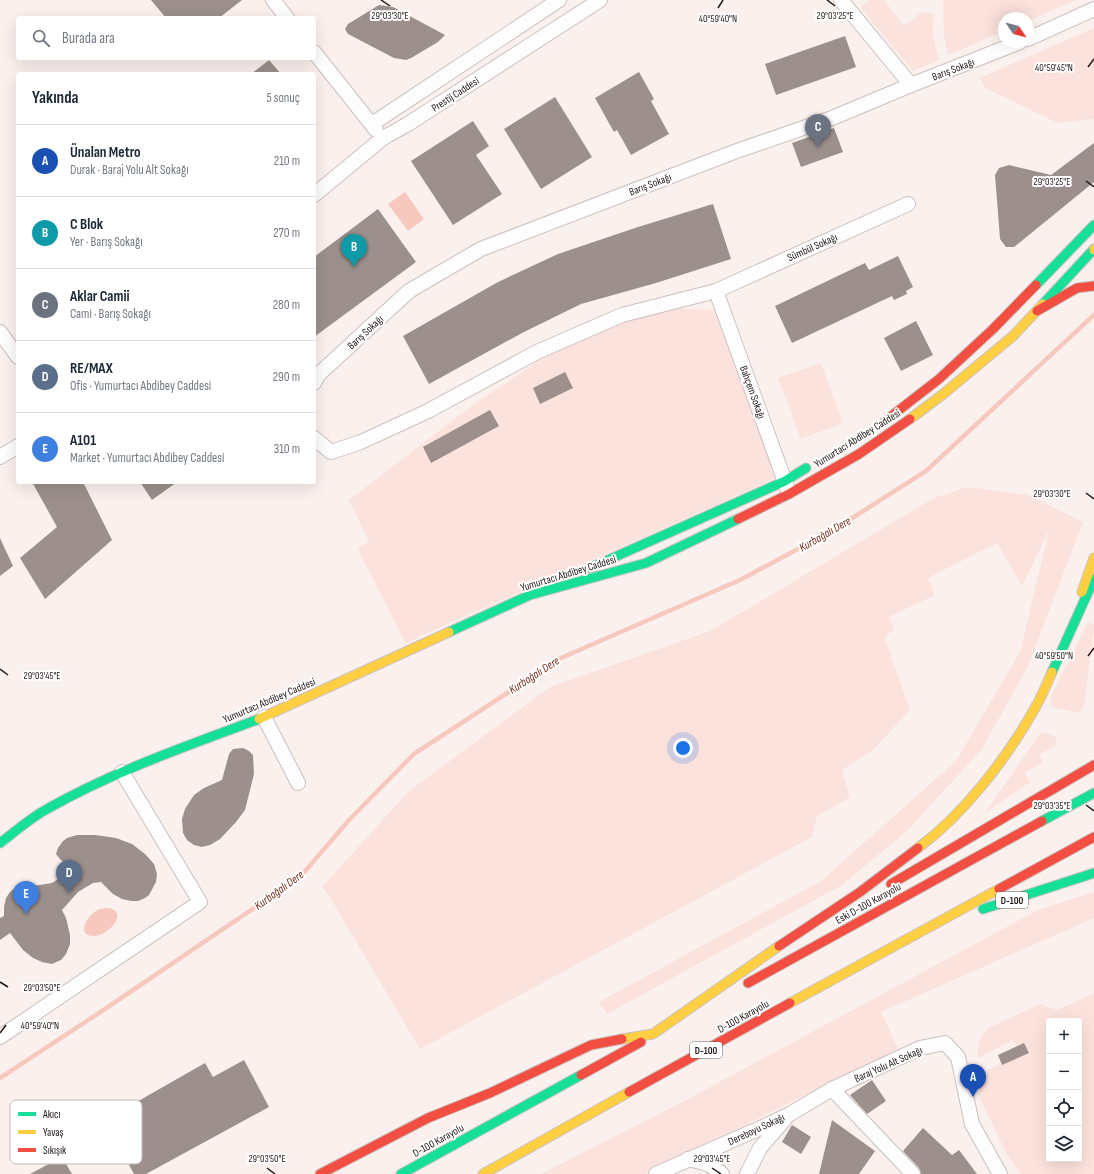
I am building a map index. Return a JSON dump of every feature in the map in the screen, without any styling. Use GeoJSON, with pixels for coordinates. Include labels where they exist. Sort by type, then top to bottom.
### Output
{"type":"FeatureCollection","features":[{"type":"Feature","properties":{"kind":"main road"},"geometry":{"type":"LineString","coordinates":[[878,427],[939,379],[993,329],[1094,225]]}},
{"type":"Feature","properties":{"kind":"main road","name":"Yumurtacı Abdibey Caddesi"},"geometry":{"type":"LineString","coordinates":[[0,843],[45,810],[91,785],[173,751],[264,717],[530,595],[646,563],[787,487],[859,454],[915,416],[1013,336],[1094,249]]}},
{"type":"Feature","properties":{"kind":"main road"},"geometry":{"type":"LineString","coordinates":[[1037,311],[1077,288],[1094,286]]}},
{"type":"Feature","properties":{"kind":"main road"},"geometry":{"type":"LineString","coordinates":[[530,595],[787,487],[812,466]]}},
{"type":"Feature","properties":{"kind":"main road"},"geometry":{"type":"LineString","coordinates":[[1060,652],[1094,558]]}},
{"type":"Feature","properties":{"kind":"main road"},"geometry":{"type":"LineString","coordinates":[[653,1034],[738,974],[860,892],[928,841],[969,801],[1004,758],[1036,707],[1094,579]]}},
{"type":"Feature","properties":{"kind":"main road"},"geometry":{"type":"LineString","coordinates":[[880,890],[1094,765]]}},
{"type":"Feature","properties":{"kind":"main road","name":"Eski D-100 Karayolu"},"geometry":{"type":"LineString","coordinates":[[737,988],[1094,793]]}},
{"type":"Feature","properties":{"kind":"main road"},"geometry":{"type":"LineString","coordinates":[[931,927],[1094,837]]}},
{"type":"Feature","properties":{"kind":"main road","name":"D-100"},"geometry":{"type":"LineString","coordinates":[[931,927],[1094,873]]}},
{"type":"Feature","properties":{"kind":"main road"},"geometry":{"type":"LineString","coordinates":[[738,974],[867,898]]}},
{"type":"Feature","properties":{"kind":"main road","name":"D-100 Karayolu"},"geometry":{"type":"LineString","coordinates":[[483,1174],[931,927]]}},
{"type":"Feature","properties":{"kind":"main road"},"geometry":{"type":"LineString","coordinates":[[320,1174],[428,1118],[490,1093],[592,1045],[653,1034],[723,996]]}},
{"type":"Feature","properties":{"kind":"main road","name":"D-100 Karayolu"},"geometry":{"type":"LineString","coordinates":[[401,1174],[653,1034]]}},
{"type":"Feature","properties":{"kind":"street"},"geometry":{"type":"LineString","coordinates":[[273,0],[285,16]]}},
{"type":"Feature","properties":{"kind":"street","name":"Prestij Caddesi"},"geometry":{"type":"LineString","coordinates":[[372,124],[559,0]]}},
{"type":"Feature","properties":{"kind":"street","name":"Prestij Caddesi"},"geometry":{"type":"LineString","coordinates":[[316,193],[383,138],[408,124],[600,0]]}},
{"type":"Feature","properties":{"kind":"street"},"geometry":{"type":"LineString","coordinates":[[841,0],[911,85]]}},
{"type":"Feature","properties":{"kind":"street"},"geometry":{"type":"LineString","coordinates":[[1034,36],[1094,9]]}},
{"type":"Feature","properties":{"kind":"street","name":"Barış Sokağı"},"geometry":{"type":"LineString","coordinates":[[316,379],[318,375],[409,291],[481,249],[726,155],[832,118],[1005,48]]}},
{"type":"Feature","properties":{"kind":"street"},"geometry":{"type":"LineString","coordinates":[[316,54],[383,138]]}},
{"type":"Feature","properties":{"kind":"street","name":"Sümbül Sokağı"},"geometry":{"type":"LineString","coordinates":[[716,291],[908,204]]}},
{"type":"Feature","properties":{"kind":"street"},"geometry":{"type":"LineString","coordinates":[[316,440],[331,452],[362,442],[428,411],[537,352],[622,315],[716,291]]}},
{"type":"Feature","properties":{"kind":"street","name":"Bahçem Sokağı"},"geometry":{"type":"LineString","coordinates":[[716,291],[787,487]]}},
{"type":"Feature","properties":{"kind":"street"},"geometry":{"type":"LineString","coordinates":[[0,332],[16,354]]}},
{"type":"Feature","properties":{"kind":"street"},"geometry":{"type":"LineString","coordinates":[[0,457],[16,447]]}},
{"type":"Feature","properties":{"kind":"street"},"geometry":{"type":"LineString","coordinates":[[264,717],[298,783]]}},
{"type":"Feature","properties":{"kind":"street"},"geometry":{"type":"LineString","coordinates":[[0,1037],[200,902],[122,772]]}},
{"type":"Feature","properties":{"kind":"street","name":"Baraj Yolu Alt Sokağı"},"geometry":{"type":"LineString","coordinates":[[790,1114],[832,1089],[920,1048],[945,1043],[958,1057],[972,1124],[1000,1174]]}},
{"type":"Feature","properties":{"kind":"street"},"geometry":{"type":"LineString","coordinates":[[832,1089],[912,1174]]}},
{"type":"Feature","properties":{"kind":"street"},"geometry":{"type":"LineString","coordinates":[[747,1174],[760,1148],[790,1114]]}},
{"type":"Feature","properties":{"kind":"street","name":"Dereboyu Sokağı"},"geometry":{"type":"LineString","coordinates":[[656,1174],[790,1114]]}},
{"type":"Feature","properties":{"kind":"street"},"geometry":{"type":"LineString","coordinates":[[688,1159],[707,1163],[716,1168],[722,1174]]}},
{"type":"Feature","properties":{"kind":"shaded area"},"geometry":{"type":"Polygon","coordinates":[[[870,0],[884,0],[904,26],[922,12],[934,14],[932,33],[939,60],[913,71],[860,7],[870,0]]]}},
{"type":"Feature","properties":{"kind":"shaded area"},"geometry":{"type":"Polygon","coordinates":[[[943,0],[1076,0],[1034,18],[1034,12],[998,12],[998,34],[948,55],[944,37],[943,0]]]}},
{"type":"Feature","properties":{"kind":"shaded area"},"geometry":{"type":"Polygon","coordinates":[[[1094,28],[1094,119],[1058,123],[985,88],[980,78],[1094,28]]]}},
{"type":"Feature","properties":{"kind":"shaded area"},"geometry":{"type":"Polygon","coordinates":[[[405,192],[424,219],[408,231],[388,204],[405,192]]]}},
{"type":"Feature","properties":{"kind":"shaded area"},"geometry":{"type":"Polygon","coordinates":[[[665,308],[723,310],[778,477],[423,635],[406,644],[357,548],[369,542],[349,500],[474,404],[582,332],[665,308]]]}},
{"type":"Feature","properties":{"kind":"shaded area"},"geometry":{"type":"Polygon","coordinates":[[[821,363],[843,423],[801,439],[778,378],[821,363]]]}},
{"type":"Feature","properties":{"kind":"shaded area"},"geometry":{"type":"Polygon","coordinates":[[[967,487],[1028,495],[1083,522],[1028,666],[982,749],[907,831],[842,885],[607,1014],[599,1002],[821,881],[956,761],[1020,652],[1049,530],[1022,586],[997,543],[928,578],[935,595],[889,617],[894,630],[884,637],[910,710],[873,750],[842,770],[850,797],[817,816],[812,837],[420,1049],[328,894],[322,887],[409,791],[550,687],[710,631],[934,498],[967,487]]]}},
{"type":"Feature","properties":{"kind":"shaded area"},"geometry":{"type":"Polygon","coordinates":[[[1088,622],[1094,625],[1094,630],[1084,707],[1079,713],[1052,707],[1050,698],[1088,622]]]}},
{"type":"Feature","properties":{"kind":"shaded area"},"geometry":{"type":"Polygon","coordinates":[[[1041,732],[1057,737],[1055,746],[1039,755],[1043,762],[1025,773],[1030,782],[985,813],[1041,732]]]}},
{"type":"Feature","properties":{"kind":"shaded area"},"geometry":{"type":"Polygon","coordinates":[[[1094,892],[1094,918],[881,1012],[898,1049],[644,1174],[541,1174],[686,1100],[1038,910],[1094,892]]]}},
{"type":"Feature","properties":{"kind":"shaded area"},"geometry":{"type":"Polygon","coordinates":[[[108,908],[114,910],[117,914],[115,923],[111,928],[100,935],[94,936],[85,933],[84,925],[89,917],[99,909],[108,908]]]}},
{"type":"Feature","properties":{"kind":"shaded area"},"geometry":{"type":"Polygon","coordinates":[[[1094,993],[1094,1174],[1021,1174],[1007,1155],[978,1094],[980,1084],[979,1074],[1020,1055],[1013,1040],[978,1058],[977,1053],[980,1038],[988,1028],[1040,1004],[1057,1010],[1094,993]]]}},
{"type":"Feature","properties":{"kind":"building"},"geometry":{"type":"Polygon","coordinates":[[[151,0],[242,0],[222,16],[164,16],[151,0]]]}},
{"type":"Feature","properties":{"kind":"building"},"geometry":{"type":"Polygon","coordinates":[[[379,5],[393,7],[445,35],[438,42],[406,60],[394,58],[348,34],[345,29],[348,24],[379,5]]]}},
{"type":"Feature","properties":{"kind":"building"},"geometry":{"type":"Polygon","coordinates":[[[845,36],[856,67],[776,95],[765,64],[845,36]]]}},
{"type":"Feature","properties":{"kind":"building"},"geometry":{"type":"Polygon","coordinates":[[[269,60],[279,72],[254,72],[269,60]]]}},
{"type":"Feature","properties":{"kind":"building"},"geometry":{"type":"Polygon","coordinates":[[[639,72],[654,99],[651,101],[669,134],[631,155],[617,130],[614,132],[595,98],[639,72]]]}},
{"type":"Feature","properties":{"kind":"building"},"geometry":{"type":"Polygon","coordinates":[[[555,97],[592,157],[541,189],[504,129],[555,97]]]}},
{"type":"Feature","properties":{"kind":"building"},"geometry":{"type":"Polygon","coordinates":[[[473,121],[489,146],[476,155],[502,194],[453,225],[411,161],[473,121]]]}},
{"type":"Feature","properties":{"kind":"building"},"geometry":{"type":"Polygon","coordinates":[[[834,128],[843,152],[801,167],[792,143],[834,128]]]}},
{"type":"Feature","properties":{"kind":"building"},"geometry":{"type":"Polygon","coordinates":[[[1094,143],[1094,182],[1014,247],[1006,247],[1000,239],[995,175],[999,168],[1009,165],[1051,175],[1094,143]]]}},
{"type":"Feature","properties":{"kind":"building"},"geometry":{"type":"Polygon","coordinates":[[[713,204],[731,259],[656,283],[581,304],[522,333],[429,384],[403,336],[498,282],[558,254],[713,204]]]}},
{"type":"Feature","properties":{"kind":"building"},"geometry":{"type":"Polygon","coordinates":[[[378,209],[416,262],[316,336],[316,256],[378,209]]]}},
{"type":"Feature","properties":{"kind":"building"},"geometry":{"type":"Polygon","coordinates":[[[898,256],[913,287],[906,291],[907,294],[894,300],[892,296],[792,343],[775,306],[865,263],[869,270],[898,256]]]}},
{"type":"Feature","properties":{"kind":"building"},"geometry":{"type":"Polygon","coordinates":[[[916,321],[933,355],[901,371],[884,338],[916,321]]]}},
{"type":"Feature","properties":{"kind":"building"},"geometry":{"type":"Polygon","coordinates":[[[565,372],[573,388],[540,404],[533,388],[565,372]]]}},
{"type":"Feature","properties":{"kind":"building"},"geometry":{"type":"Polygon","coordinates":[[[490,410],[499,426],[431,463],[423,447],[490,410]]]}},
{"type":"Feature","properties":{"kind":"building"},"geometry":{"type":"Polygon","coordinates":[[[33,484],[84,484],[112,540],[45,599],[20,558],[57,527],[33,484]]]}},
{"type":"Feature","properties":{"kind":"building"},"geometry":{"type":"Polygon","coordinates":[[[141,484],[174,484],[152,500],[141,484]]]}},
{"type":"Feature","properties":{"kind":"building"},"geometry":{"type":"Polygon","coordinates":[[[0,538],[13,566],[0,576],[0,538]]]}},
{"type":"Feature","properties":{"kind":"building"},"geometry":{"type":"Polygon","coordinates":[[[243,748],[253,755],[254,774],[245,810],[220,839],[210,845],[202,847],[194,845],[187,840],[183,833],[182,819],[185,809],[194,795],[204,788],[222,780],[229,754],[233,749],[243,748]]]}},
{"type":"Feature","properties":{"kind":"building"},"geometry":{"type":"Polygon","coordinates":[[[77,835],[95,835],[116,838],[132,844],[145,854],[154,864],[157,874],[156,882],[149,895],[138,901],[122,899],[113,894],[101,882],[93,883],[78,892],[62,910],[66,918],[70,935],[70,944],[66,954],[61,960],[52,964],[42,962],[33,958],[23,950],[10,933],[0,940],[0,918],[4,916],[6,898],[16,887],[25,883],[33,886],[52,883],[72,870],[56,854],[63,841],[77,835]]]}},
{"type":"Feature","properties":{"kind":"building"},"geometry":{"type":"Polygon","coordinates":[[[1024,1043],[1029,1053],[1002,1065],[998,1055],[1024,1043]]]}},
{"type":"Feature","properties":{"kind":"building"},"geometry":{"type":"Polygon","coordinates":[[[244,1060],[269,1107],[146,1174],[134,1174],[129,1164],[142,1164],[142,1100],[140,1100],[205,1063],[213,1077],[244,1060]]]}},
{"type":"Feature","properties":{"kind":"building"},"geometry":{"type":"Polygon","coordinates":[[[872,1080],[886,1101],[867,1114],[850,1095],[872,1080]]]}},
{"type":"Feature","properties":{"kind":"building"},"geometry":{"type":"Polygon","coordinates":[[[832,1120],[875,1151],[859,1174],[819,1174],[832,1120]]]}},
{"type":"Feature","properties":{"kind":"building"},"geometry":{"type":"Polygon","coordinates":[[[792,1125],[811,1137],[801,1154],[782,1142],[792,1125]]]}},
{"type":"Feature","properties":{"kind":"building"},"geometry":{"type":"Polygon","coordinates":[[[923,1128],[952,1155],[959,1150],[977,1174],[921,1174],[919,1168],[903,1151],[923,1128]]]}},
{"type":"Feature","properties":{"kind":"building"},"geometry":{"type":"Polygon","coordinates":[[[49,1164],[66,1164],[72,1174],[30,1174],[49,1164]]]}},
{"type":"Feature","properties":{"kind":"waterway","name":"Kurbağalı Dere"},"geometry":{"type":"LineString","coordinates":[[0,1078],[300,877],[350,819],[414,754],[561,658],[740,580],[835,529],[926,471],[1094,315]]}},
{"type":"Feature","properties":{"kind":"traffic: fast"},"geometry":{"type":"LineString","coordinates":[[1036,285],[1094,225]]}},
{"type":"Feature","properties":{"kind":"traffic: fast"},"geometry":{"type":"LineString","coordinates":[[1043,304],[1094,249]]}},
{"type":"Feature","properties":{"kind":"traffic: fast"},"geometry":{"type":"LineString","coordinates":[[590,568],[785,481],[806,468]]}},
{"type":"Feature","properties":{"kind":"traffic: fast"},"geometry":{"type":"LineString","coordinates":[[449,632],[530,595],[646,563],[738,519]]}},
{"type":"Feature","properties":{"kind":"traffic: fast"},"geometry":{"type":"LineString","coordinates":[[1052,672],[1094,579]]}},
{"type":"Feature","properties":{"kind":"traffic: fast"},"geometry":{"type":"LineString","coordinates":[[0,843],[29,821],[72,795],[178,749],[259,719]]}},
{"type":"Feature","properties":{"kind":"traffic: fast"},"geometry":{"type":"LineString","coordinates":[[1042,821],[1094,793]]}},
{"type":"Feature","properties":{"kind":"traffic: fast"},"geometry":{"type":"LineString","coordinates":[[983,909],[1094,873]]}},
{"type":"Feature","properties":{"kind":"traffic: fast"},"geometry":{"type":"LineString","coordinates":[[401,1174],[581,1075]]}},
{"type":"Feature","properties":{"kind":"traffic: slow"},"geometry":{"type":"LineString","coordinates":[[910,419],[942,395],[1013,336],[1043,304]]}},
{"type":"Feature","properties":{"kind":"traffic: slow"},"geometry":{"type":"LineString","coordinates":[[1082,592],[1094,558]]}},
{"type":"Feature","properties":{"kind":"traffic: slow"},"geometry":{"type":"LineString","coordinates":[[259,719],[449,632]]}},
{"type":"Feature","properties":{"kind":"traffic: slow"},"geometry":{"type":"LineString","coordinates":[[918,848],[952,818],[984,784],[1024,727],[1052,672]]}},
{"type":"Feature","properties":{"kind":"traffic: slow"},"geometry":{"type":"LineString","coordinates":[[790,1003],[999,889]]}},
{"type":"Feature","properties":{"kind":"traffic: slow"},"geometry":{"type":"LineString","coordinates":[[622,1039],[653,1034],[779,946]]}},
{"type":"Feature","properties":{"kind":"traffic: slow"},"geometry":{"type":"LineString","coordinates":[[483,1174],[629,1092]]}},
{"type":"Feature","properties":{"kind":"traffic: jam"},"geometry":{"type":"LineString","coordinates":[[885,421],[939,379],[993,329],[1036,285]]}},
{"type":"Feature","properties":{"kind":"traffic: jam"},"geometry":{"type":"LineString","coordinates":[[1037,311],[1077,288],[1094,286]]}},
{"type":"Feature","properties":{"kind":"traffic: jam"},"geometry":{"type":"LineString","coordinates":[[738,519],[789,494],[859,454],[910,419]]}},
{"type":"Feature","properties":{"kind":"traffic: jam"},"geometry":{"type":"LineString","coordinates":[[891,884],[1094,765]]}},
{"type":"Feature","properties":{"kind":"traffic: jam"},"geometry":{"type":"LineString","coordinates":[[748,983],[1042,821]]}},
{"type":"Feature","properties":{"kind":"traffic: jam"},"geometry":{"type":"LineString","coordinates":[[999,889],[1094,837]]}},
{"type":"Feature","properties":{"kind":"traffic: jam"},"geometry":{"type":"LineString","coordinates":[[779,946],[860,892],[918,848]]}},
{"type":"Feature","properties":{"kind":"traffic: jam"},"geometry":{"type":"LineString","coordinates":[[629,1092],[790,1003]]}},
{"type":"Feature","properties":{"kind":"traffic: jam"},"geometry":{"type":"LineString","coordinates":[[320,1174],[428,1118],[490,1093],[591,1045],[622,1039]]}},
{"type":"Feature","properties":{"kind":"traffic: jam"},"geometry":{"type":"LineString","coordinates":[[581,1075],[641,1042]]}},
{"type":"Feature","properties":{"kind":"place","name":"Aklar Camii"},"geometry":{"type":"Point","coordinates":[818,147]}},
{"type":"Feature","properties":{"kind":"place","name":"C Blok"},"geometry":{"type":"Point","coordinates":[354,267]}},
{"type":"Feature","properties":{"kind":"place","name":"RE/MAX"},"geometry":{"type":"Point","coordinates":[69,893]}},
{"type":"Feature","properties":{"kind":"place","name":"A101"},"geometry":{"type":"Point","coordinates":[26,914]}},
{"type":"Feature","properties":{"kind":"place","name":"Ünalan Metro"},"geometry":{"type":"Point","coordinates":[973,1097]}}]}
